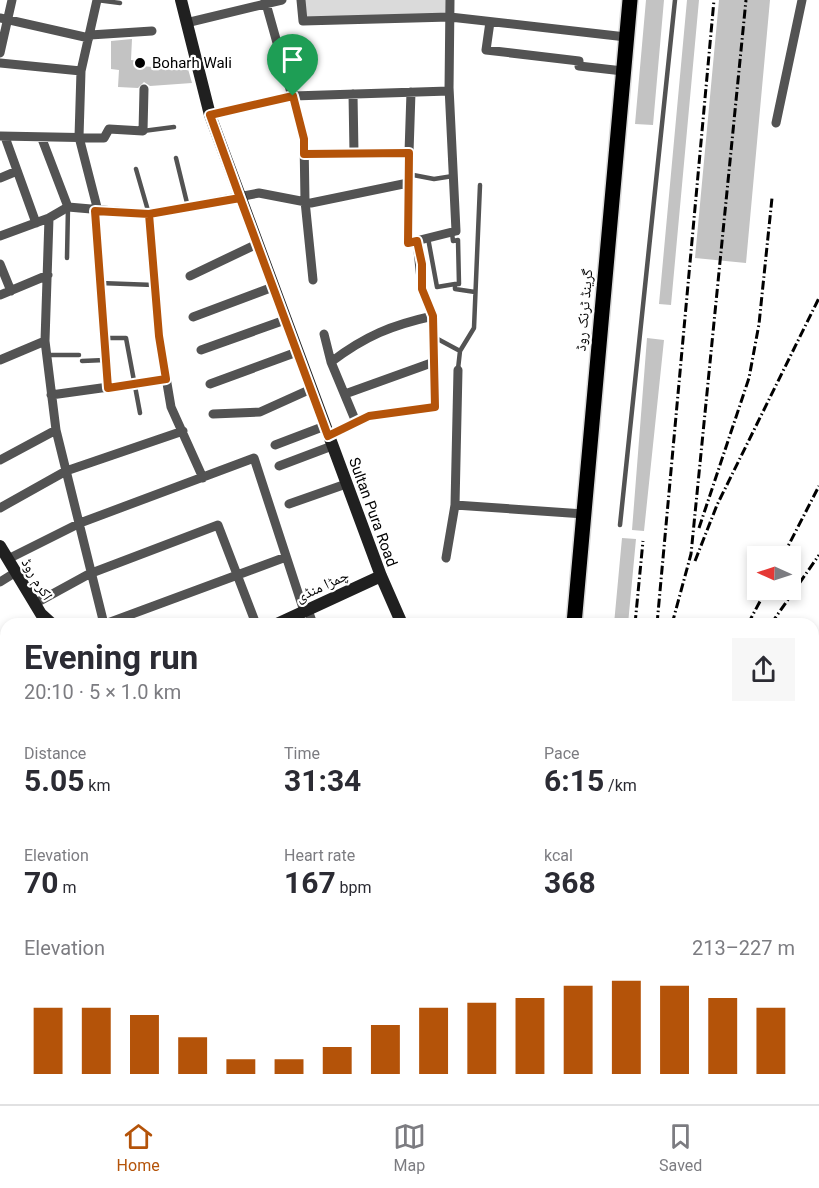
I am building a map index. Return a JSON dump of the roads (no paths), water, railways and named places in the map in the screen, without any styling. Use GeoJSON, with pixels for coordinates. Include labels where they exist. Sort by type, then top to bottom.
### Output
{"type":"FeatureCollection","features":[{"type":"Feature","properties":{"kind":"main road","name":"Sultan Pura Road"},"geometry":{"type":"LineString","coordinates":[[181,0],[210,115],[346,484],[399,618]]}},
{"type":"Feature","properties":{"kind":"main road","name":"گرینڈ ٹرنک روڈ"},"geometry":{"type":"LineString","coordinates":[[575,618],[630,0]]}},
{"type":"Feature","properties":{"kind":"main road","name":"اکرم روڈ"},"geometry":{"type":"LineString","coordinates":[[0,546],[45,618]]}},
{"type":"Feature","properties":{"kind":"main road","name":"چمڑا منڈی"},"geometry":{"type":"LineString","coordinates":[[290,618],[381,576]]}},
{"type":"Feature","properties":{"kind":"street"},"geometry":{"type":"LineString","coordinates":[[0,53],[3,19],[12,0]]}},
{"type":"Feature","properties":{"kind":"street"},"geometry":{"type":"LineString","coordinates":[[96,211],[79,137],[81,70],[97,0]]}},
{"type":"Feature","properties":{"kind":"street"},"geometry":{"type":"LineString","coordinates":[[186,22],[282,0]]}},
{"type":"Feature","properties":{"kind":"street"},"geometry":{"type":"LineString","coordinates":[[301,0],[303,21],[450,17],[626,37]]}},
{"type":"Feature","properties":{"kind":"street"},"geometry":{"type":"LineString","coordinates":[[411,92],[408,243],[456,231],[449,87],[450,0]]}},
{"type":"Feature","properties":{"kind":"street"},"geometry":{"type":"LineString","coordinates":[[776,123],[802,0]]}},
{"type":"Feature","properties":{"kind":"street"},"geometry":{"type":"LineString","coordinates":[[266,2],[304,139],[305,201],[313,280]]}},
{"type":"Feature","properties":{"kind":"street"},"geometry":{"type":"LineString","coordinates":[[3,19],[89,36],[152,31]]}},
{"type":"Feature","properties":{"kind":"street"},"geometry":{"type":"LineString","coordinates":[[490,22],[486,51],[579,60],[579,66],[622,71]]}},
{"type":"Feature","properties":{"kind":"street"},"geometry":{"type":"LineString","coordinates":[[0,63],[81,70]]}},
{"type":"Feature","properties":{"kind":"street"},"geometry":{"type":"LineString","coordinates":[[210,115],[293,96],[449,91],[449,87]]}},
{"type":"Feature","properties":{"kind":"street"},"geometry":{"type":"LineString","coordinates":[[36,223],[2,136],[42,139],[104,138],[109,129],[143,131],[144,89]]}},
{"type":"Feature","properties":{"kind":"street"},"geometry":{"type":"LineString","coordinates":[[353,94],[354,153]]}},
{"type":"Feature","properties":{"kind":"street"},"geometry":{"type":"LineString","coordinates":[[42,139],[68,207]]}},
{"type":"Feature","properties":{"kind":"street"},"geometry":{"type":"LineString","coordinates":[[304,154],[409,153]]}},
{"type":"Feature","properties":{"kind":"street"},"geometry":{"type":"LineString","coordinates":[[0,178],[17,171]]}},
{"type":"Feature","properties":{"kind":"street"},"geometry":{"type":"LineString","coordinates":[[0,236],[49,218],[68,207],[149,214],[259,193],[311,203],[408,178]]}},
{"type":"Feature","properties":{"kind":"street"},"geometry":{"type":"LineString","coordinates":[[149,214],[159,336],[171,407],[203,478]]}},
{"type":"Feature","properties":{"kind":"street"},"geometry":{"type":"LineString","coordinates":[[49,218],[45,341],[51,395],[56,430],[80,523],[89,574],[103,618]]}},
{"type":"Feature","properties":{"kind":"street"},"geometry":{"type":"LineString","coordinates":[[279,466],[329,436],[369,416],[435,407],[433,316],[422,289],[422,264],[417,241]]}},
{"type":"Feature","properties":{"kind":"street"},"geometry":{"type":"LineString","coordinates":[[190,276],[257,244]]}},
{"type":"Feature","properties":{"kind":"street"},"geometry":{"type":"LineString","coordinates":[[0,264],[11,291]]}},
{"type":"Feature","properties":{"kind":"street"},"geometry":{"type":"LineString","coordinates":[[0,295],[48,275]]}},
{"type":"Feature","properties":{"kind":"street"},"geometry":{"type":"LineString","coordinates":[[193,317],[273,287]]}},
{"type":"Feature","properties":{"kind":"street"},"geometry":{"type":"LineString","coordinates":[[331,362],[358,341],[398,324],[433,316]]}},
{"type":"Feature","properties":{"kind":"street"},"geometry":{"type":"LineString","coordinates":[[201,350],[285,320]]}},
{"type":"Feature","properties":{"kind":"street"},"geometry":{"type":"LineString","coordinates":[[324,334],[331,362],[356,422]]}},
{"type":"Feature","properties":{"kind":"street"},"geometry":{"type":"LineString","coordinates":[[0,360],[45,341]]}},
{"type":"Feature","properties":{"kind":"street"},"geometry":{"type":"LineString","coordinates":[[210,384],[297,352]]}},
{"type":"Feature","properties":{"kind":"street"},"geometry":{"type":"LineString","coordinates":[[345,394],[434,362]]}},
{"type":"Feature","properties":{"kind":"street"},"geometry":{"type":"LineString","coordinates":[[446,558],[455,505],[458,370]]}},
{"type":"Feature","properties":{"kind":"street"},"geometry":{"type":"LineString","coordinates":[[51,395],[166,379]]}},
{"type":"Feature","properties":{"kind":"street"},"geometry":{"type":"LineString","coordinates":[[213,414],[260,412],[311,389]]}},
{"type":"Feature","properties":{"kind":"street"},"geometry":{"type":"LineString","coordinates":[[0,460],[56,430]]}},
{"type":"Feature","properties":{"kind":"street"},"geometry":{"type":"LineString","coordinates":[[0,508],[66,471],[183,431]]}},
{"type":"Feature","properties":{"kind":"street"},"geometry":{"type":"LineString","coordinates":[[275,445],[329,436]]}},
{"type":"Feature","properties":{"kind":"street"},"geometry":{"type":"LineString","coordinates":[[8,560],[80,523],[254,458],[286,557],[310,618]]}},
{"type":"Feature","properties":{"kind":"street"},"geometry":{"type":"LineString","coordinates":[[289,504],[346,484]]}},
{"type":"Feature","properties":{"kind":"street"},"geometry":{"type":"LineString","coordinates":[[455,505],[584,514]]}},
{"type":"Feature","properties":{"kind":"street"},"geometry":{"type":"LineString","coordinates":[[36,603],[89,574],[218,525],[254,618]]}},
{"type":"Feature","properties":{"kind":"street"},"geometry":{"type":"LineString","coordinates":[[122,618],[237,578],[286,557]]}},
{"type":"Feature","properties":{"kind":"street"},"geometry":{"type":"LineString","coordinates":[[0,582],[16,572]]}},
{"type":"Feature","properties":{"kind":"lane"},"geometry":{"type":"LineString","coordinates":[[97,0],[120,3]]}},
{"type":"Feature","properties":{"kind":"lane"},"geometry":{"type":"LineString","coordinates":[[620,525],[675,0]]}},
{"type":"Feature","properties":{"kind":"lane"},"geometry":{"type":"LineString","coordinates":[[143,131],[174,127]]}},
{"type":"Feature","properties":{"kind":"lane"},"geometry":{"type":"LineString","coordinates":[[176,158],[188,207]]}},
{"type":"Feature","properties":{"kind":"lane"},"geometry":{"type":"LineString","coordinates":[[136,169],[149,214]]}},
{"type":"Feature","properties":{"kind":"lane"},"geometry":{"type":"LineString","coordinates":[[408,178],[453,176]]}},
{"type":"Feature","properties":{"kind":"lane"},"geometry":{"type":"LineString","coordinates":[[458,370],[460,351],[474,328],[480,185]]}},
{"type":"Feature","properties":{"kind":"lane"},"geometry":{"type":"LineString","coordinates":[[67,258],[68,207]]}},
{"type":"Feature","properties":{"kind":"lane"},"geometry":{"type":"LineString","coordinates":[[96,211],[108,388]]}},
{"type":"Feature","properties":{"kind":"lane"},"geometry":{"type":"LineString","coordinates":[[428,238],[437,287],[459,284],[458,240],[453,241],[452,232]]}},
{"type":"Feature","properties":{"kind":"lane"},"geometry":{"type":"LineString","coordinates":[[100,283],[156,285]]}},
{"type":"Feature","properties":{"kind":"lane"},"geometry":{"type":"LineString","coordinates":[[455,284],[455,289],[475,292]]}},
{"type":"Feature","properties":{"kind":"lane"},"geometry":{"type":"LineString","coordinates":[[434,337],[460,351]]}},
{"type":"Feature","properties":{"kind":"lane"},"geometry":{"type":"LineString","coordinates":[[104,338],[126,338],[140,413]]}},
{"type":"Feature","properties":{"kind":"lane"},"geometry":{"type":"LineString","coordinates":[[47,355],[79,355]]}},
{"type":"Feature","properties":{"kind":"lane"},"geometry":{"type":"LineString","coordinates":[[82,361],[105,360]]}},
{"type":"Feature","properties":{"kind":"railway"},"geometry":{"type":"LineString","coordinates":[[658,618],[714,0]]}},
{"type":"Feature","properties":{"kind":"railway"},"geometry":{"type":"LineString","coordinates":[[674,618],[691,554],[746,0]]}},
{"type":"Feature","properties":{"kind":"railway"},"geometry":{"type":"LineString","coordinates":[[699,528],[749,378],[759,324],[772,198]]}},
{"type":"Feature","properties":{"kind":"railway"},"geometry":{"type":"LineString","coordinates":[[695,561],[717,505],[819,298]]}},
{"type":"Feature","properties":{"kind":"railway"},"geometry":{"type":"LineString","coordinates":[[788,546],[819,486]]}},
{"type":"Feature","properties":{"kind":"railway"},"geometry":{"type":"LineString","coordinates":[[636,618],[643,541]]}},
{"type":"Feature","properties":{"kind":"railway"},"geometry":{"type":"LineString","coordinates":[[775,618],[819,555]]}},
{"type":"Feature","properties":{"kind":"railway"},"geometry":{"type":"LineString","coordinates":[[751,618],[761,600]]}},
{"type":"Feature","properties":{"kind":"place","name":"Boharh Wali"},"geometry":{"type":"Point","coordinates":[140,63]}}]}
